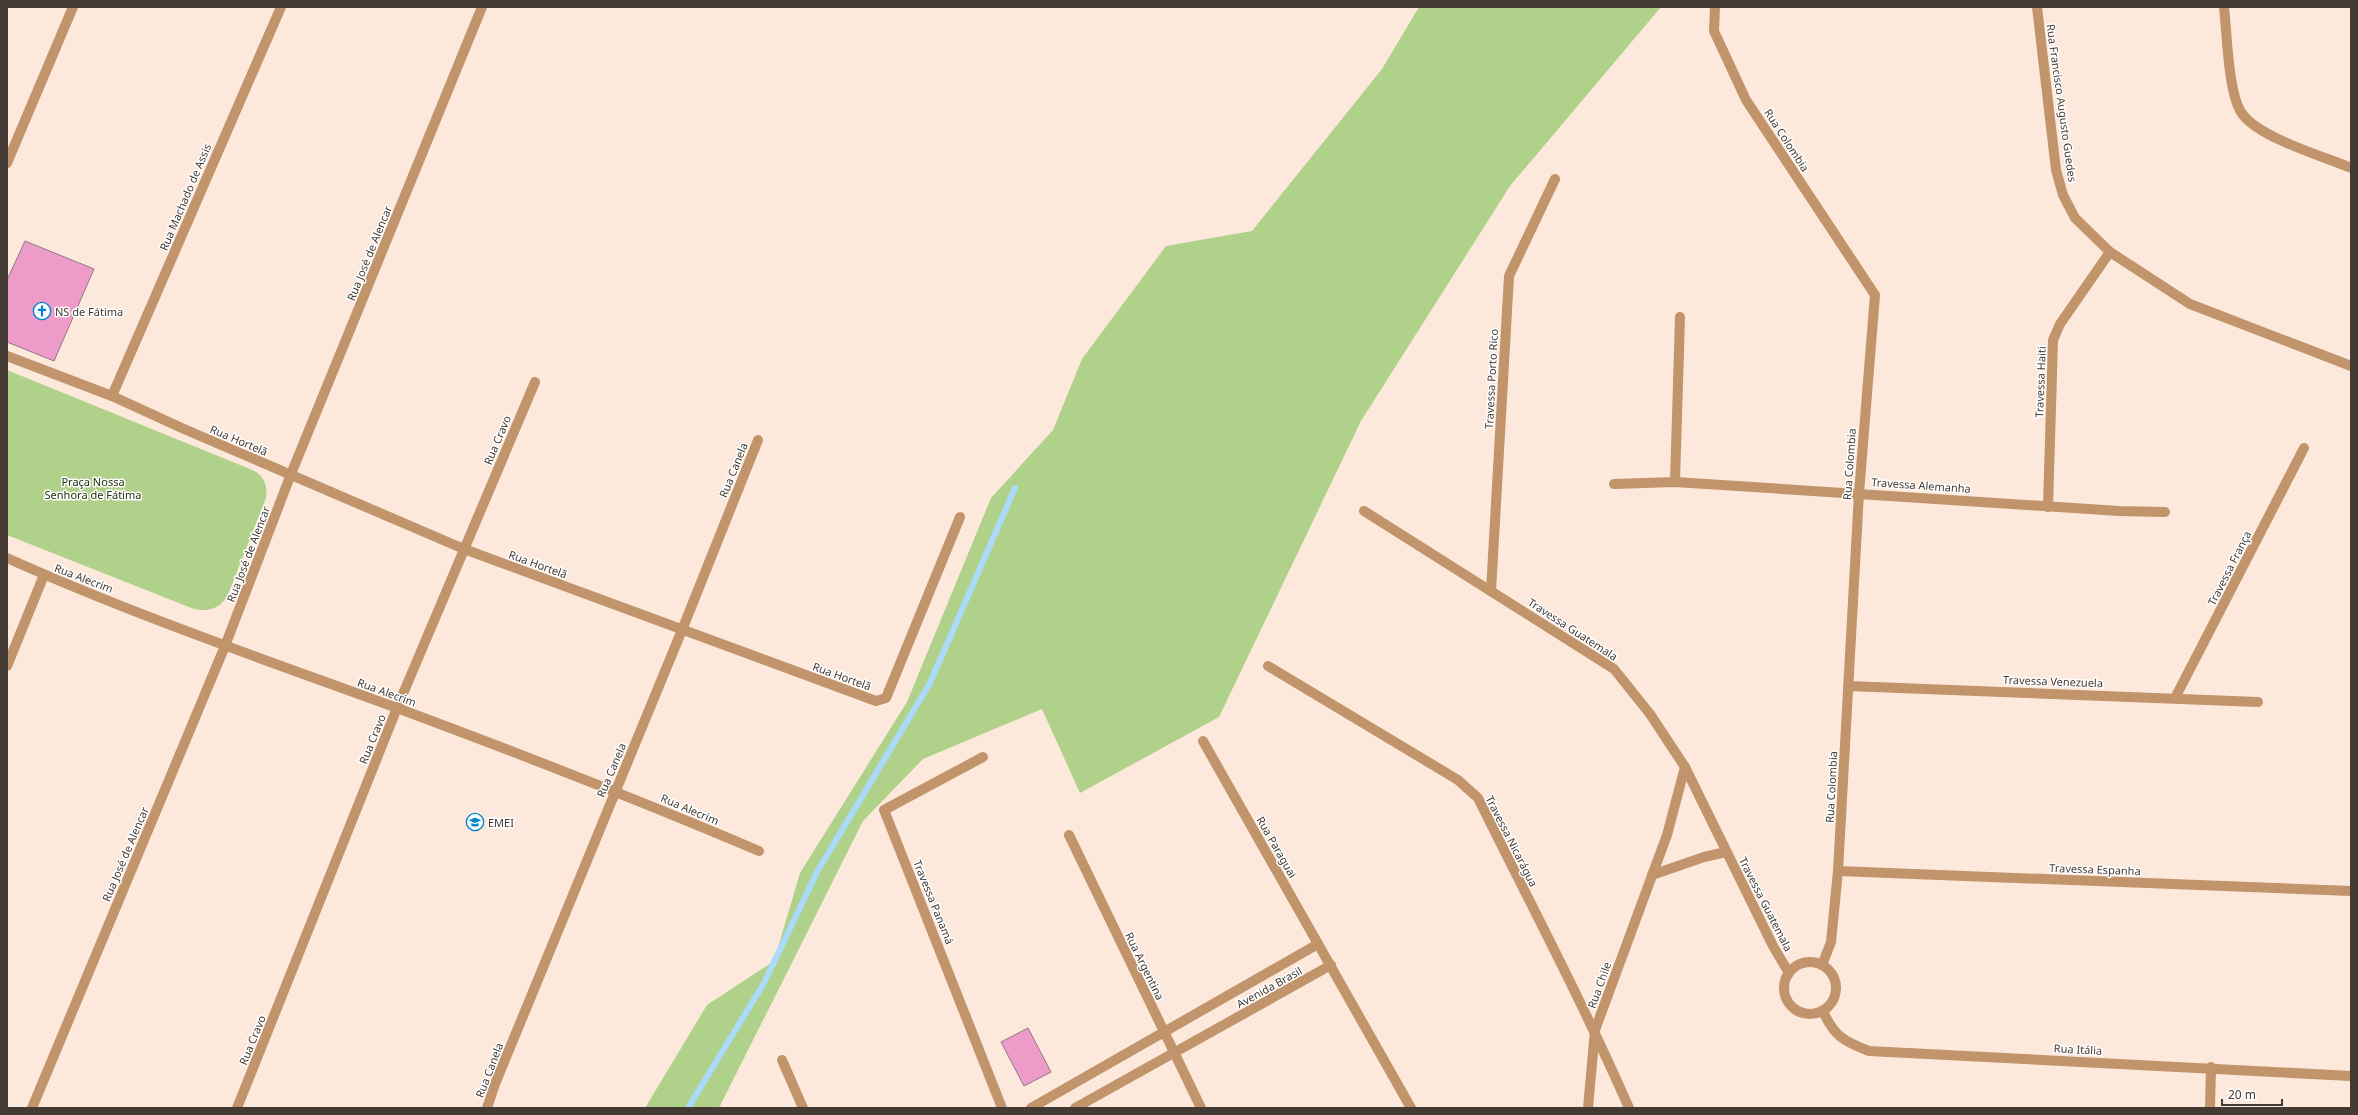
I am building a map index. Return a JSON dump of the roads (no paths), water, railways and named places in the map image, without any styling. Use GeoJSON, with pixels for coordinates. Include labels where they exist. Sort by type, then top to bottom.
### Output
{"type":"FeatureCollection","features":[{"type":"Feature","properties":{"kind":"street"},"geometry":{"type":"LineString","coordinates":[[7,163],[73,7]]}},
{"type":"Feature","properties":{"kind":"street","name":"Rua Machado de Assis"},"geometry":{"type":"LineString","coordinates":[[112,396],[281,7]]}},
{"type":"Feature","properties":{"kind":"street","name":"Rua José de Alencar"},"geometry":{"type":"LineString","coordinates":[[32,1108],[225,646],[291,474],[482,7]]}},
{"type":"Feature","properties":{"kind":"street","name":"Rua Colombia"},"geometry":{"type":"LineString","coordinates":[[1715,7],[1714,31],[1746,100],[1875,295],[1859,493],[1838,872],[1831,942],[1822,965]]}},
{"type":"Feature","properties":{"kind":"street","name":"Rua Francisco Augusto Guedes"},"geometry":{"type":"LineString","coordinates":[[2037,7],[2056,170],[2063,195],[2075,218],[2110,252],[2190,304],[2351,366]]}},
{"type":"Feature","properties":{"kind":"street"},"geometry":{"type":"LineString","coordinates":[[2224,7],[2234,97],[2241,112],[2251,125],[2266,133],[2351,168]]}},
{"type":"Feature","properties":{"kind":"street","name":"Travessa Porto Rico"},"geometry":{"type":"LineString","coordinates":[[1491,591],[1509,276],[1555,179]]}},
{"type":"Feature","properties":{"kind":"street","name":"Travessa Haiti"},"geometry":{"type":"LineString","coordinates":[[2048,507],[2053,340],[2060,324],[2110,252]]}},
{"type":"Feature","properties":{"kind":"street"},"geometry":{"type":"LineString","coordinates":[[1675,482],[1680,317]]}},
{"type":"Feature","properties":{"kind":"street","name":"Rua Hortelã"},"geometry":{"type":"LineString","coordinates":[[7,356],[112,396],[184,430],[291,474],[464,549],[876,701],[886,698],[960,517]]}},
{"type":"Feature","properties":{"kind":"street","name":"Rua Cravo"},"geometry":{"type":"LineString","coordinates":[[237,1108],[397,708],[535,382]]}},
{"type":"Feature","properties":{"kind":"street","name":"Rua Canela"},"geometry":{"type":"LineString","coordinates":[[487,1108],[494,1084],[682,630],[758,440]]}},
{"type":"Feature","properties":{"kind":"street","name":"Travessa França"},"geometry":{"type":"LineString","coordinates":[[2175,698],[2304,448]]}},
{"type":"Feature","properties":{"kind":"street","name":"Travessa Alemanha"},"geometry":{"type":"LineString","coordinates":[[1614,484],[1675,482],[1859,493],[2048,507],[2165,512]]}},
{"type":"Feature","properties":{"kind":"street","name":"Travessa Guatemala"},"geometry":{"type":"LineString","coordinates":[[1364,511],[1614,669],[1650,714],[1685,767],[1726,852],[1789,973]]}},
{"type":"Feature","properties":{"kind":"street","name":"Rua Alecrim"},"geometry":{"type":"LineString","coordinates":[[7,558],[44,575],[225,646],[397,708],[616,790],[759,851]]}},
{"type":"Feature","properties":{"kind":"street"},"geometry":{"type":"LineString","coordinates":[[7,666],[44,575]]}},
{"type":"Feature","properties":{"kind":"street","name":"Travessa Nicarágua"},"geometry":{"type":"LineString","coordinates":[[1268,666],[1458,780],[1478,798],[1561,967],[1595,1030],[1629,1108]]}},
{"type":"Feature","properties":{"kind":"street","name":"Travessa Venezuela"},"geometry":{"type":"LineString","coordinates":[[1848,686],[2258,702]]}},
{"type":"Feature","properties":{"kind":"street","name":"Rua Paraguai"},"geometry":{"type":"LineString","coordinates":[[1203,741],[1331,965]]}},
{"type":"Feature","properties":{"kind":"street","name":"Travessa Panamá"},"geometry":{"type":"LineString","coordinates":[[983,757],[884,810],[1002,1108]]}},
{"type":"Feature","properties":{"kind":"street","name":"Rua Chile"},"geometry":{"type":"LineString","coordinates":[[1588,1108],[1595,1030],[1667,835],[1685,767]]}},
{"type":"Feature","properties":{"kind":"street","name":"Rua Argentina"},"geometry":{"type":"LineString","coordinates":[[1069,835],[1201,1108]]}},
{"type":"Feature","properties":{"kind":"street"},"geometry":{"type":"LineString","coordinates":[[1652,875],[1704,857],[1726,852]]}},
{"type":"Feature","properties":{"kind":"street","name":"Travessa Espanha"},"geometry":{"type":"LineString","coordinates":[[1838,872],[2351,891]]}},
{"type":"Feature","properties":{"kind":"street","name":"Avenida Brasil"},"geometry":{"type":"LineString","coordinates":[[1031,1108],[1318,944]]}},
{"type":"Feature","properties":{"kind":"street"},"geometry":{"type":"LineString","coordinates":[[1804,963],[1822,965],[1829,971],[1836,988],[1830,1005],[1823,1011],[1814,1014],[1804,1014],[1789,1004],[1784,989],[1789,973],[1795,967],[1804,963]]}},
{"type":"Feature","properties":{"kind":"street"},"geometry":{"type":"LineString","coordinates":[[1331,965],[1411,1108]]}},
{"type":"Feature","properties":{"kind":"street","name":"Avenida Brasil"},"geometry":{"type":"LineString","coordinates":[[1075,1108],[1331,965]]}},
{"type":"Feature","properties":{"kind":"street","name":"Rua Itália"},"geometry":{"type":"LineString","coordinates":[[1823,1011],[1831,1028],[1844,1042],[1868,1051],[2211,1067],[2351,1076]]}},
{"type":"Feature","properties":{"kind":"street"},"geometry":{"type":"LineString","coordinates":[[782,1060],[803,1108]]}},
{"type":"Feature","properties":{"kind":"street"},"geometry":{"type":"LineString","coordinates":[[2210,1108],[2211,1067]]}},
{"type":"Feature","properties":{"kind":"waterway"},"geometry":{"type":"LineString","coordinates":[[688,1108],[764,983],[817,872],[930,683],[1015,488]]}},
{"type":"Feature","properties":{"kind":"place","name":"NS de Fátima"},"geometry":{"type":"Point","coordinates":[42,311]}},
{"type":"Feature","properties":{"kind":"place","name":"EMEI"},"geometry":{"type":"Point","coordinates":[475,822]}},
{"type":"Feature","properties":{"kind":"park label","name":"Praça Nossa Senhora de Fátima"},"geometry":{"type":"Point","coordinates":[93,487]}}]}
